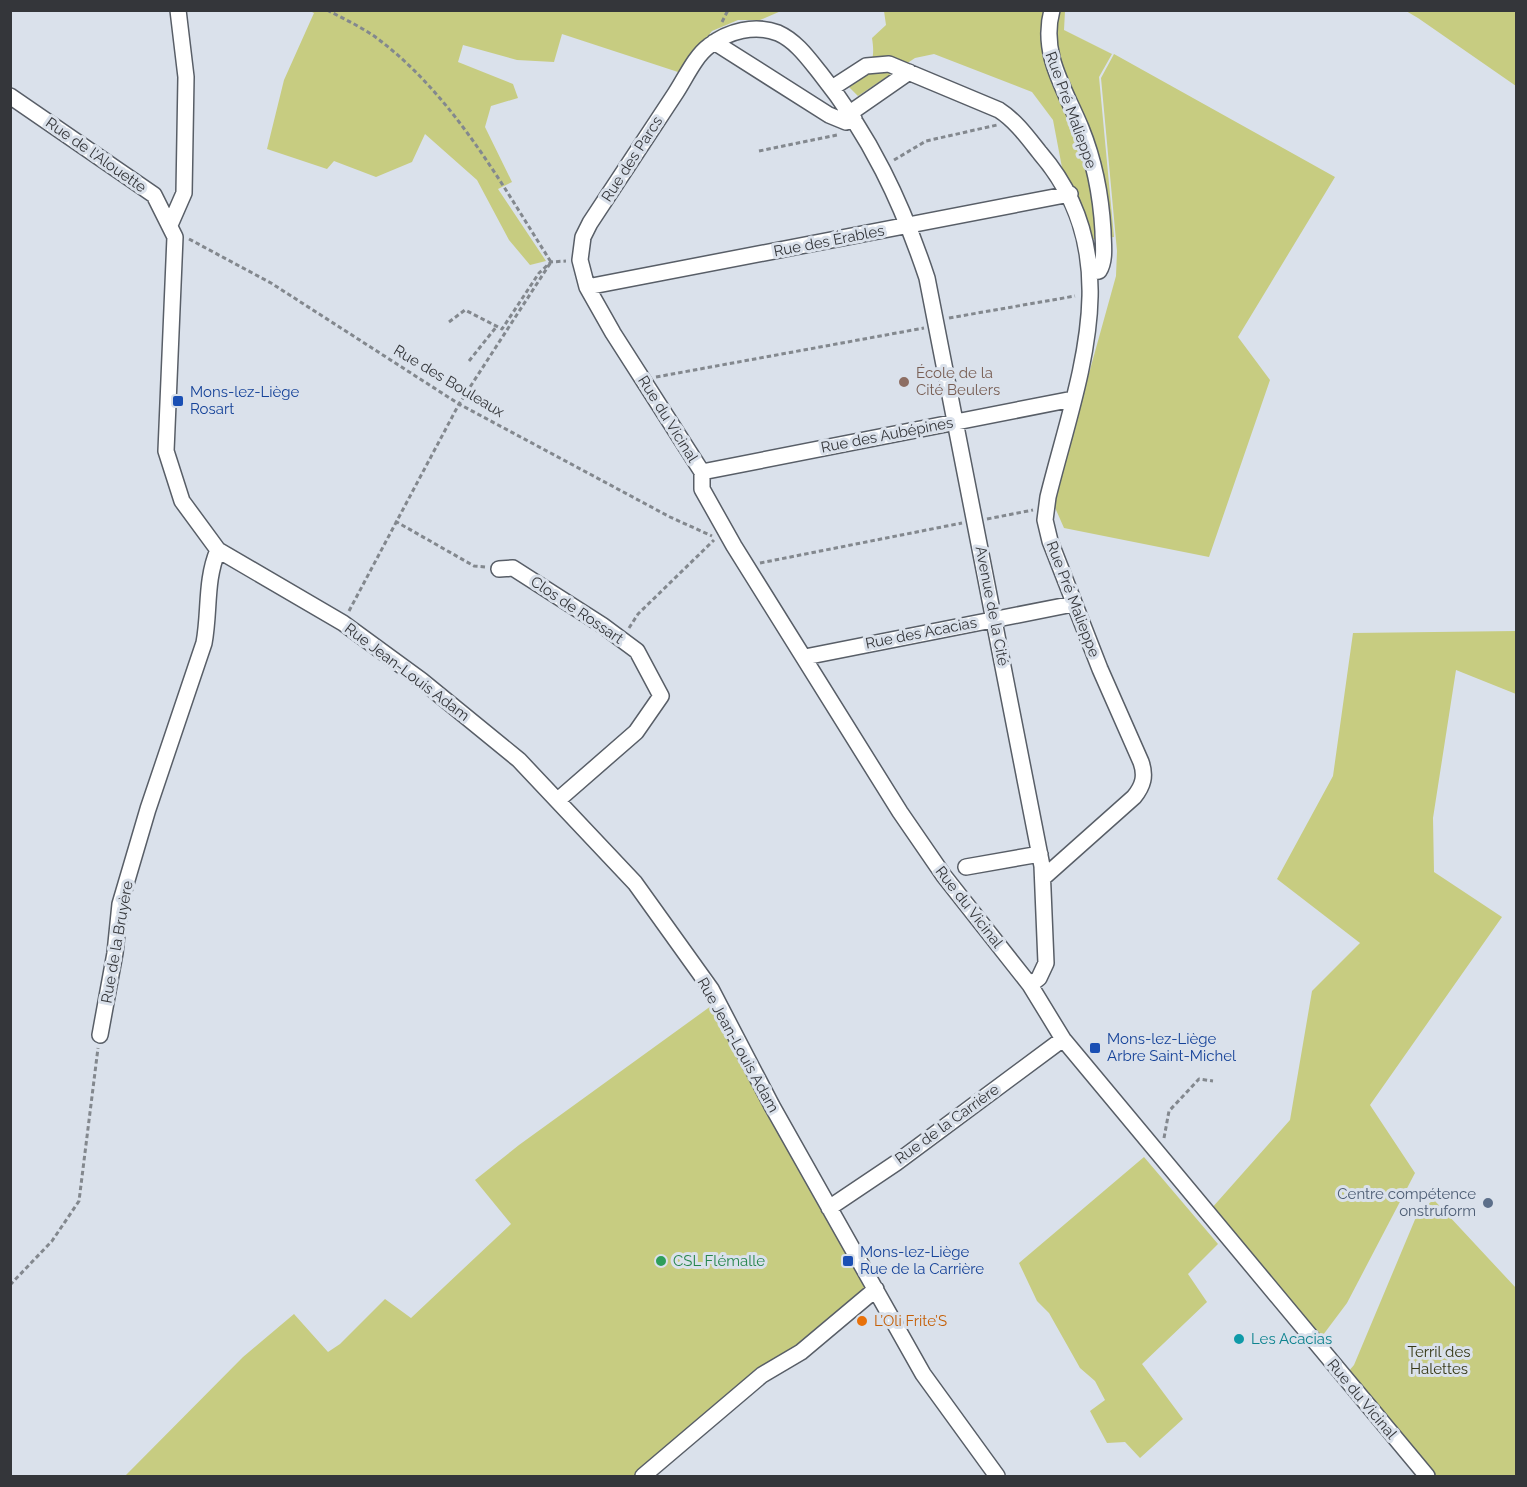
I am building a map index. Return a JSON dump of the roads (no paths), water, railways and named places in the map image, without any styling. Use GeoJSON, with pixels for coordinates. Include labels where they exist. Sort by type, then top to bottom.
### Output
{"type":"FeatureCollection","features":[{"type":"Feature","properties":{"kind":"street","name":"Rue Jean-Louis Adam"},"geometry":{"type":"LineString","coordinates":[[178,10],[186,77],[184,193],[173,231],[166,451],[182,501],[218,550],[343,623],[430,687],[519,760],[634,883],[711,989],[829,1208],[923,1374],[997,1476]]}},
{"type":"Feature","properties":{"kind":"street","name":"Rue Pré Malieppe"},"geometry":{"type":"LineString","coordinates":[[1052,10],[1048,29],[1049,50],[1058,78],[1081,128],[1099,195],[1103,238],[1102,266],[1099,271],[1090,272]]}},
{"type":"Feature","properties":{"kind":"street","name":"Avenue de la Cité"},"geometry":{"type":"LineString","coordinates":[[714,42],[735,31],[749,29],[778,33],[802,51],[832,88],[882,168],[909,225],[927,278],[1040,854],[1046,963],[1039,978],[1030,986]]}},
{"type":"Feature","properties":{"kind":"street"},"geometry":{"type":"LineString","coordinates":[[714,42],[829,115],[850,118],[909,72]]}},
{"type":"Feature","properties":{"kind":"street","name":"Rue des Parcs"},"geometry":{"type":"LineString","coordinates":[[587,287],[580,260],[583,237],[704,51],[714,42]]}},
{"type":"Feature","properties":{"kind":"street","name":"Rue Pré Malieppe"},"geometry":{"type":"LineString","coordinates":[[832,88],[858,70],[876,64],[889,64],[999,110],[1014,122],[1055,170],[1070,194],[1084,232],[1092,293],[1089,330],[1046,509],[1047,529],[1073,604],[1141,762],[1144,777],[1143,784],[1134,797],[1043,878]]}},
{"type":"Feature","properties":{"kind":"street","name":"Rue de l'Alouette"},"geometry":{"type":"LineString","coordinates":[[10,96],[154,195],[173,231]]}},
{"type":"Feature","properties":{"kind":"street","name":"Rue des Érables"},"geometry":{"type":"LineString","coordinates":[[587,287],[1070,194]]}},
{"type":"Feature","properties":{"kind":"street","name":"Rue du Vicinal"},"geometry":{"type":"LineString","coordinates":[[587,287],[702,472],[702,489],[746,565],[925,850],[1030,986],[1064,1039],[1427,1476]]}},
{"type":"Feature","properties":{"kind":"street","name":"Rue des Aubépines"},"geometry":{"type":"LineString","coordinates":[[702,472],[1072,399]]}},
{"type":"Feature","properties":{"kind":"street","name":"Rue de la Bruyère"},"geometry":{"type":"LineString","coordinates":[[100,1035],[115,953],[120,904],[148,809],[204,643],[209,615],[207,593],[211,567],[218,550]]}},
{"type":"Feature","properties":{"kind":"street","name":"Clos de Rossart"},"geometry":{"type":"LineString","coordinates":[[499,569],[513,568],[637,651],[661,696],[636,732],[558,800]]}},
{"type":"Feature","properties":{"kind":"street","name":"Rue des Acacias"},"geometry":{"type":"LineString","coordinates":[[805,657],[1073,604]]}},
{"type":"Feature","properties":{"kind":"street","name":"Rue du Vicinal"},"geometry":{"type":"LineString","coordinates":[[966,867],[1040,854]]}},
{"type":"Feature","properties":{"kind":"street","name":"Rue de la Carrière"},"geometry":{"type":"LineString","coordinates":[[829,1208],[1064,1039]]}},
{"type":"Feature","properties":{"kind":"street"},"geometry":{"type":"LineString","coordinates":[[643,1476],[762,1375],[801,1352],[876,1289]]}},
{"type":"Feature","properties":{"kind":"place","name":"École de la Cité Beulers"},"geometry":{"type":"Point","coordinates":[904,382]}},
{"type":"Feature","properties":{"kind":"place","name":"Mons-lez-Liège Rosart"},"geometry":{"type":"Point","coordinates":[178,401]}},
{"type":"Feature","properties":{"kind":"place","name":"Mons-lez-Liège Arbre Saint-Michel"},"geometry":{"type":"Point","coordinates":[1095,1048]}},
{"type":"Feature","properties":{"kind":"place","name":"Centre compétence onstruform"},"geometry":{"type":"Point","coordinates":[1488,1203]}},
{"type":"Feature","properties":{"kind":"place","name":"CSL Flémalle"},"geometry":{"type":"Point","coordinates":[661,1261]}},
{"type":"Feature","properties":{"kind":"place","name":"Mons-lez-Liège Rue de la Carrière"},"geometry":{"type":"Point","coordinates":[848,1261]}},
{"type":"Feature","properties":{"kind":"place","name":"L’Oli Frite’S"},"geometry":{"type":"Point","coordinates":[862,1321]}},
{"type":"Feature","properties":{"kind":"place","name":"Les Acacias"},"geometry":{"type":"Point","coordinates":[1239,1339]}},
{"type":"Feature","properties":{"kind":"park label","name":"Terril des Halettes"},"geometry":{"type":"Point","coordinates":[1439,1360]}}]}
